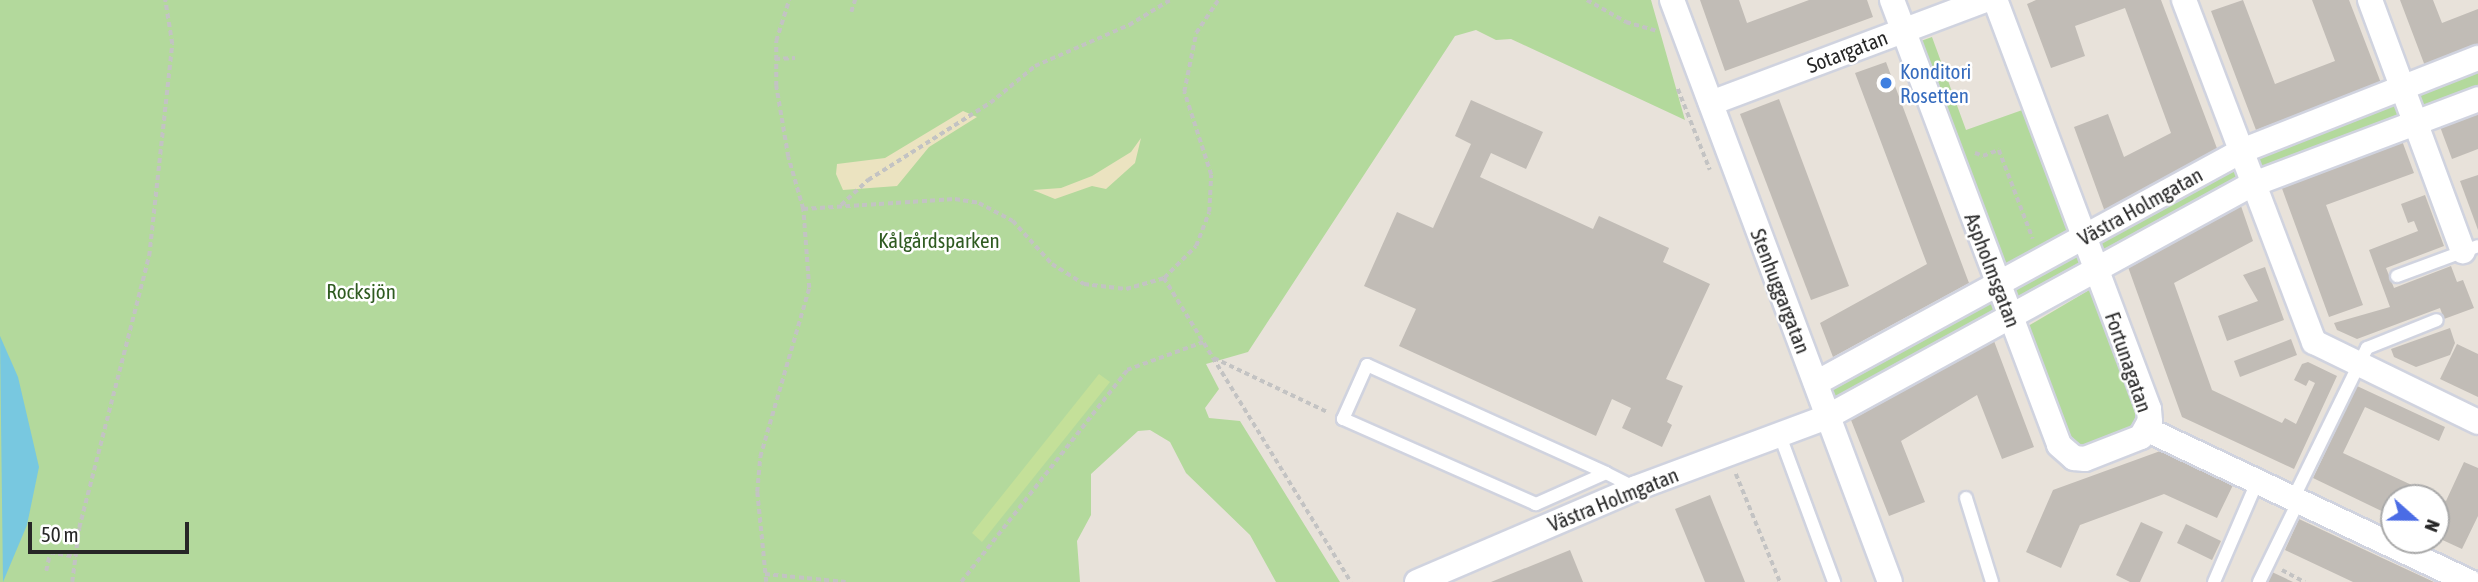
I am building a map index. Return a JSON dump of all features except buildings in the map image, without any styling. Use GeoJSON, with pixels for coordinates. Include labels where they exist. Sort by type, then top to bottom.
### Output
{"type":"FeatureCollection","features":[{"type":"Feature","properties":{"kind":"street","name":"Stenhuggargatan"},"geometry":{"type":"LineString","coordinates":[[1672,0],[1816,383],[1819,419],[1890,582]]}},
{"type":"Feature","properties":{"kind":"street","name":"Aspholmsgatan"},"geometry":{"type":"LineString","coordinates":[[1892,0],[2059,445],[2067,453],[2085,459],[2141,437],[2146,429]]}},
{"type":"Feature","properties":{"kind":"street","name":"Sotargatan"},"geometry":{"type":"LineString","coordinates":[[1711,103],[1984,0]]}},
{"type":"Feature","properties":{"kind":"street","name":"Fortunagatan"},"geometry":{"type":"LineString","coordinates":[[1995,0],[2148,409],[2146,429],[2470,582]]}},
{"type":"Feature","properties":{"kind":"street"},"geometry":{"type":"LineString","coordinates":[[2184,0],[2251,185],[2309,332],[2323,348],[2478,422]]}},
{"type":"Feature","properties":{"kind":"street"},"geometry":{"type":"LineString","coordinates":[[2370,0],[2415,122],[2471,249]]}},
{"type":"Feature","properties":{"kind":"street","name":"Västra Holmgatan"},"geometry":{"type":"LineString","coordinates":[[1816,383],[2239,152],[2478,58]]}},
{"type":"Feature","properties":{"kind":"street","name":"Västra Holmgatan"},"geometry":{"type":"LineString","coordinates":[[1417,582],[1636,488],[1819,419],[2098,272],[2251,185],[2478,99]]}},
{"type":"Feature","properties":{"kind":"lane"},"geometry":{"type":"LineString","coordinates":[[2396,276],[2471,249]]}},
{"type":"Feature","properties":{"kind":"lane"},"geometry":{"type":"LineString","coordinates":[[2259,582],[2357,364],[2367,348],[2437,320]]}},
{"type":"Feature","properties":{"kind":"lane"},"geometry":{"type":"LineString","coordinates":[[1606,473],[1536,504],[1343,419],[1367,365],[1606,473],[1636,488]]}},
{"type":"Feature","properties":{"kind":"lane"},"geometry":{"type":"LineString","coordinates":[[1779,433],[1834,582]]}},
{"type":"Feature","properties":{"kind":"lane"},"geometry":{"type":"LineString","coordinates":[[2214,582],[2257,482]]}},
{"type":"Feature","properties":{"kind":"lane"},"geometry":{"type":"LineString","coordinates":[[1966,498],[1992,582]]}},
{"type":"Feature","properties":{"kind":"path"},"geometry":{"type":"LineString","coordinates":[[72,582],[149,256],[173,44],[165,0]]}},
{"type":"Feature","properties":{"kind":"path"},"geometry":{"type":"LineString","coordinates":[[766,582],[757,492],[759,469],[809,288],[803,209],[788,156],[775,59],[778,26],[789,0]]}},
{"type":"Feature","properties":{"kind":"path"},"geometry":{"type":"LineString","coordinates":[[851,12],[855,0]]}},
{"type":"Feature","properties":{"kind":"path"},"geometry":{"type":"LineString","coordinates":[[839,206],[868,180],[990,103],[1035,66],[1129,25],[1170,0]]}},
{"type":"Feature","properties":{"kind":"path"},"geometry":{"type":"LineString","coordinates":[[803,209],[918,199],[979,203],[1013,221],[1052,264],[1084,284],[1126,289],[1164,278],[1196,246],[1209,212],[1211,175],[1184,92],[1196,33],[1218,0]]}},
{"type":"Feature","properties":{"kind":"path"},"geometry":{"type":"LineString","coordinates":[[1587,0],[1626,22],[1669,33]]}},
{"type":"Feature","properties":{"kind":"path"},"geometry":{"type":"LineString","coordinates":[[775,59],[795,58]]}},
{"type":"Feature","properties":{"kind":"path"},"geometry":{"type":"LineString","coordinates":[[1969,150],[1983,156],[1999,150],[2041,260]]}},
{"type":"Feature","properties":{"kind":"path"},"geometry":{"type":"LineString","coordinates":[[1164,278],[1351,582]]}},
{"type":"Feature","properties":{"kind":"path"},"geometry":{"type":"LineString","coordinates":[[961,582],[1127,370],[1203,342]]}},
{"type":"Feature","properties":{"kind":"path"},"geometry":{"type":"LineString","coordinates":[[1212,357],[1343,419]]}},
{"type":"Feature","properties":{"kind":"path"},"geometry":{"type":"LineString","coordinates":[[1728,453],[1780,582]]}},
{"type":"Feature","properties":{"kind":"path"},"geometry":{"type":"LineString","coordinates":[[46,571],[50,552],[76,557]]}},
{"type":"Feature","properties":{"kind":"path"},"geometry":{"type":"LineString","coordinates":[[765,574],[846,582]]}},
{"type":"Feature","properties":{"kind":"path"},"geometry":{"type":"LineString","coordinates":[[2299,579],[2305,582]]}},
{"type":"Feature","properties":{"kind":"green space"},"geometry":{"type":"Polygon","coordinates":[[[0,0],[1651,0],[1685,120],[1511,39],[1496,40],[1476,30],[1455,36],[1248,352],[1206,364],[1219,389],[1205,408],[1209,418],[1240,421],[1340,582],[1276,582],[1250,535],[1186,473],[1170,442],[1150,430],[1138,431],[1091,474],[1091,515],[1077,541],[1080,582],[0,582],[0,0]]]}},
{"type":"Feature","properties":{"kind":"green space"},"geometry":{"type":"Polygon","coordinates":[[[1932,37],[1966,130],[2028,108],[2074,229],[2001,270],[1918,42],[1932,37]]]}},
{"type":"Feature","properties":{"kind":"green space"},"geometry":{"type":"Polygon","coordinates":[[[2478,68],[2478,90],[2253,176],[1838,406],[1831,386],[2246,158],[2478,68]]]}},
{"type":"Feature","properties":{"kind":"green space"},"geometry":{"type":"Polygon","coordinates":[[[2096,286],[2141,408],[2135,428],[2085,450],[2068,445],[2023,329],[2096,286]]]}},
{"type":"Feature","properties":{"kind":"green space"},"geometry":{"type":"Polygon","coordinates":[[[1099,374],[1110,382],[982,542],[972,533],[1099,374]]]}},
{"type":"Feature","properties":{"kind":"sand"},"geometry":{"type":"Polygon","coordinates":[[[963,111],[977,117],[929,147],[897,186],[843,190],[836,174],[837,164],[885,158],[963,111]]]}},
{"type":"Feature","properties":{"kind":"sand"},"geometry":{"type":"Polygon","coordinates":[[[1141,138],[1135,163],[1106,189],[1092,186],[1055,199],[1033,190],[1061,188],[1092,176],[1131,152],[1141,138]]]}},
{"type":"Feature","properties":{"kind":"water"},"geometry":{"type":"Polygon","coordinates":[[[0,336],[18,377],[39,467],[27,525],[3,582],[0,336]]]}},
{"type":"Feature","properties":{"kind":"place","name":"Konditori Rosetten"},"geometry":{"type":"Point","coordinates":[1886,83]}},
{"type":"Feature","properties":{"kind":"park label","name":"Kålgårdsparken"},"geometry":{"type":"Point","coordinates":[939,240]}},
{"type":"Feature","properties":{"kind":"park label","name":"Rocksjön"},"geometry":{"type":"Point","coordinates":[361,291]}}]}
